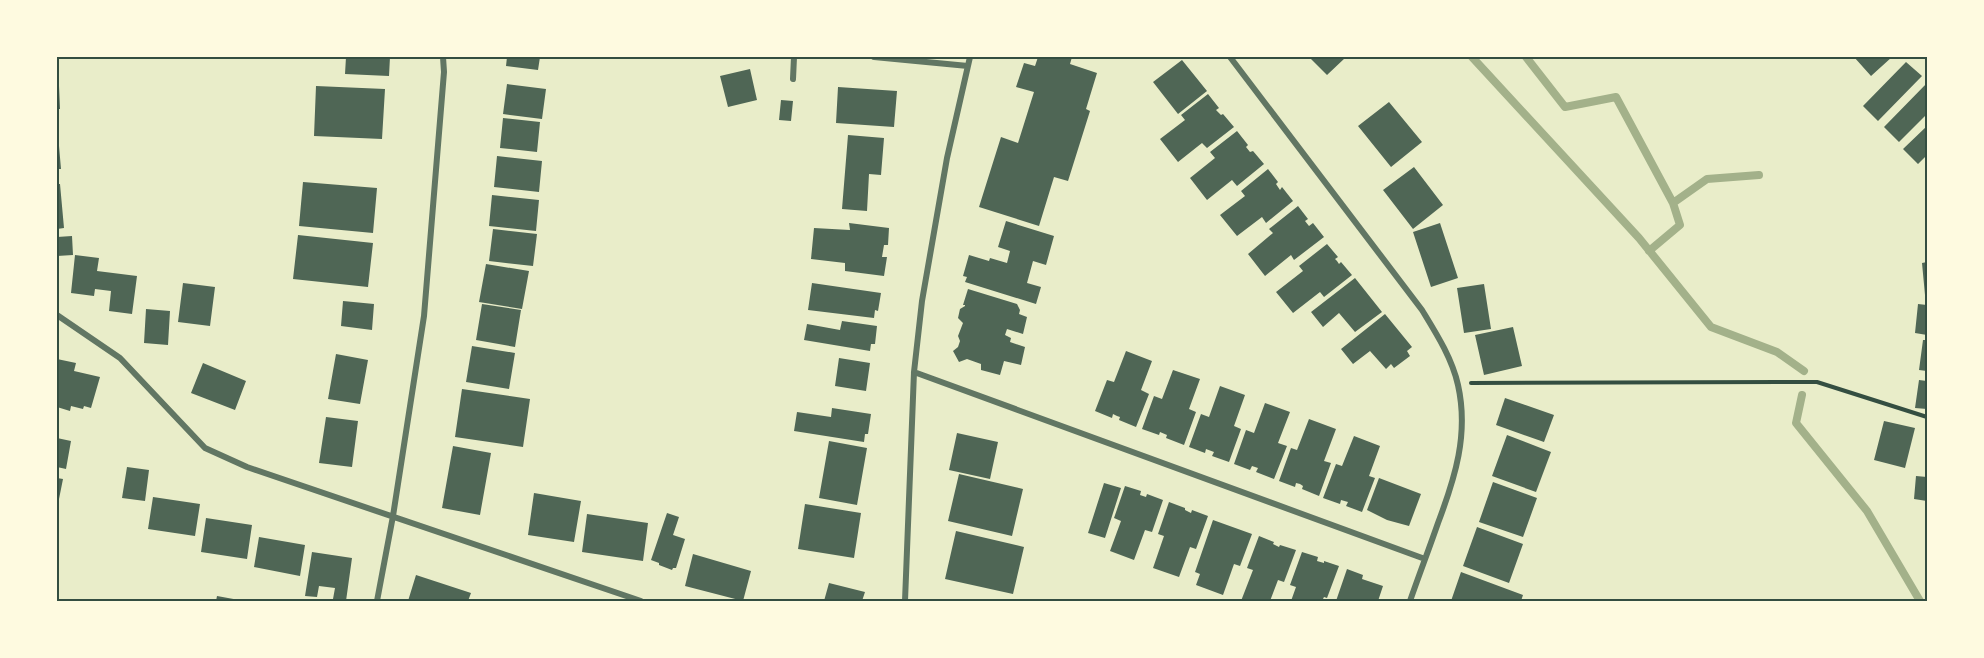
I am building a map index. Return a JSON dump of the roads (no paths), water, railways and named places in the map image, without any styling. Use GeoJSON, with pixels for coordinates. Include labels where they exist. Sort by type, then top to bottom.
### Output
{"type":"FeatureCollection","features":[{"type":"Feature","properties":{"kind":"street"},"geometry":{"type":"LineString","coordinates":[[377,601],[393,516],[424,316],[444,72],[443,57]]}},
{"type":"Feature","properties":{"kind":"street"},"geometry":{"type":"LineString","coordinates":[[793,79],[794,57]]}},
{"type":"Feature","properties":{"kind":"street"},"geometry":{"type":"LineString","coordinates":[[874,57],[968,66]]}},
{"type":"Feature","properties":{"kind":"street"},"geometry":{"type":"LineString","coordinates":[[904,601],[915,372],[922,301],[947,158],[970,57]]}},
{"type":"Feature","properties":{"kind":"street"},"geometry":{"type":"LineString","coordinates":[[1230,57],[1422,310],[1441,342],[1458,383],[1462,411],[1461,446],[1455,479],[1410,601]]}},
{"type":"Feature","properties":{"kind":"street"},"geometry":{"type":"LineString","coordinates":[[57,315],[120,358],[205,448],[247,467],[640,601]]}},
{"type":"Feature","properties":{"kind":"street"},"geometry":{"type":"LineString","coordinates":[[915,372],[1425,559]]}},
{"type":"Feature","properties":{"kind":"waterway"},"geometry":{"type":"LineString","coordinates":[[1472,57],[1639,238],[1711,327],[1777,352],[1804,371]]}},
{"type":"Feature","properties":{"kind":"waterway"},"geometry":{"type":"LineString","coordinates":[[1526,57],[1565,107],[1616,97],[1673,203],[1680,225],[1649,251]]}},
{"type":"Feature","properties":{"kind":"waterway"},"geometry":{"type":"LineString","coordinates":[[1673,203],[1707,179],[1759,175]]}},
{"type":"Feature","properties":{"kind":"waterway"},"geometry":{"type":"LineString","coordinates":[[1802,395],[1796,423],[1867,511],[1920,601]]}}]}
